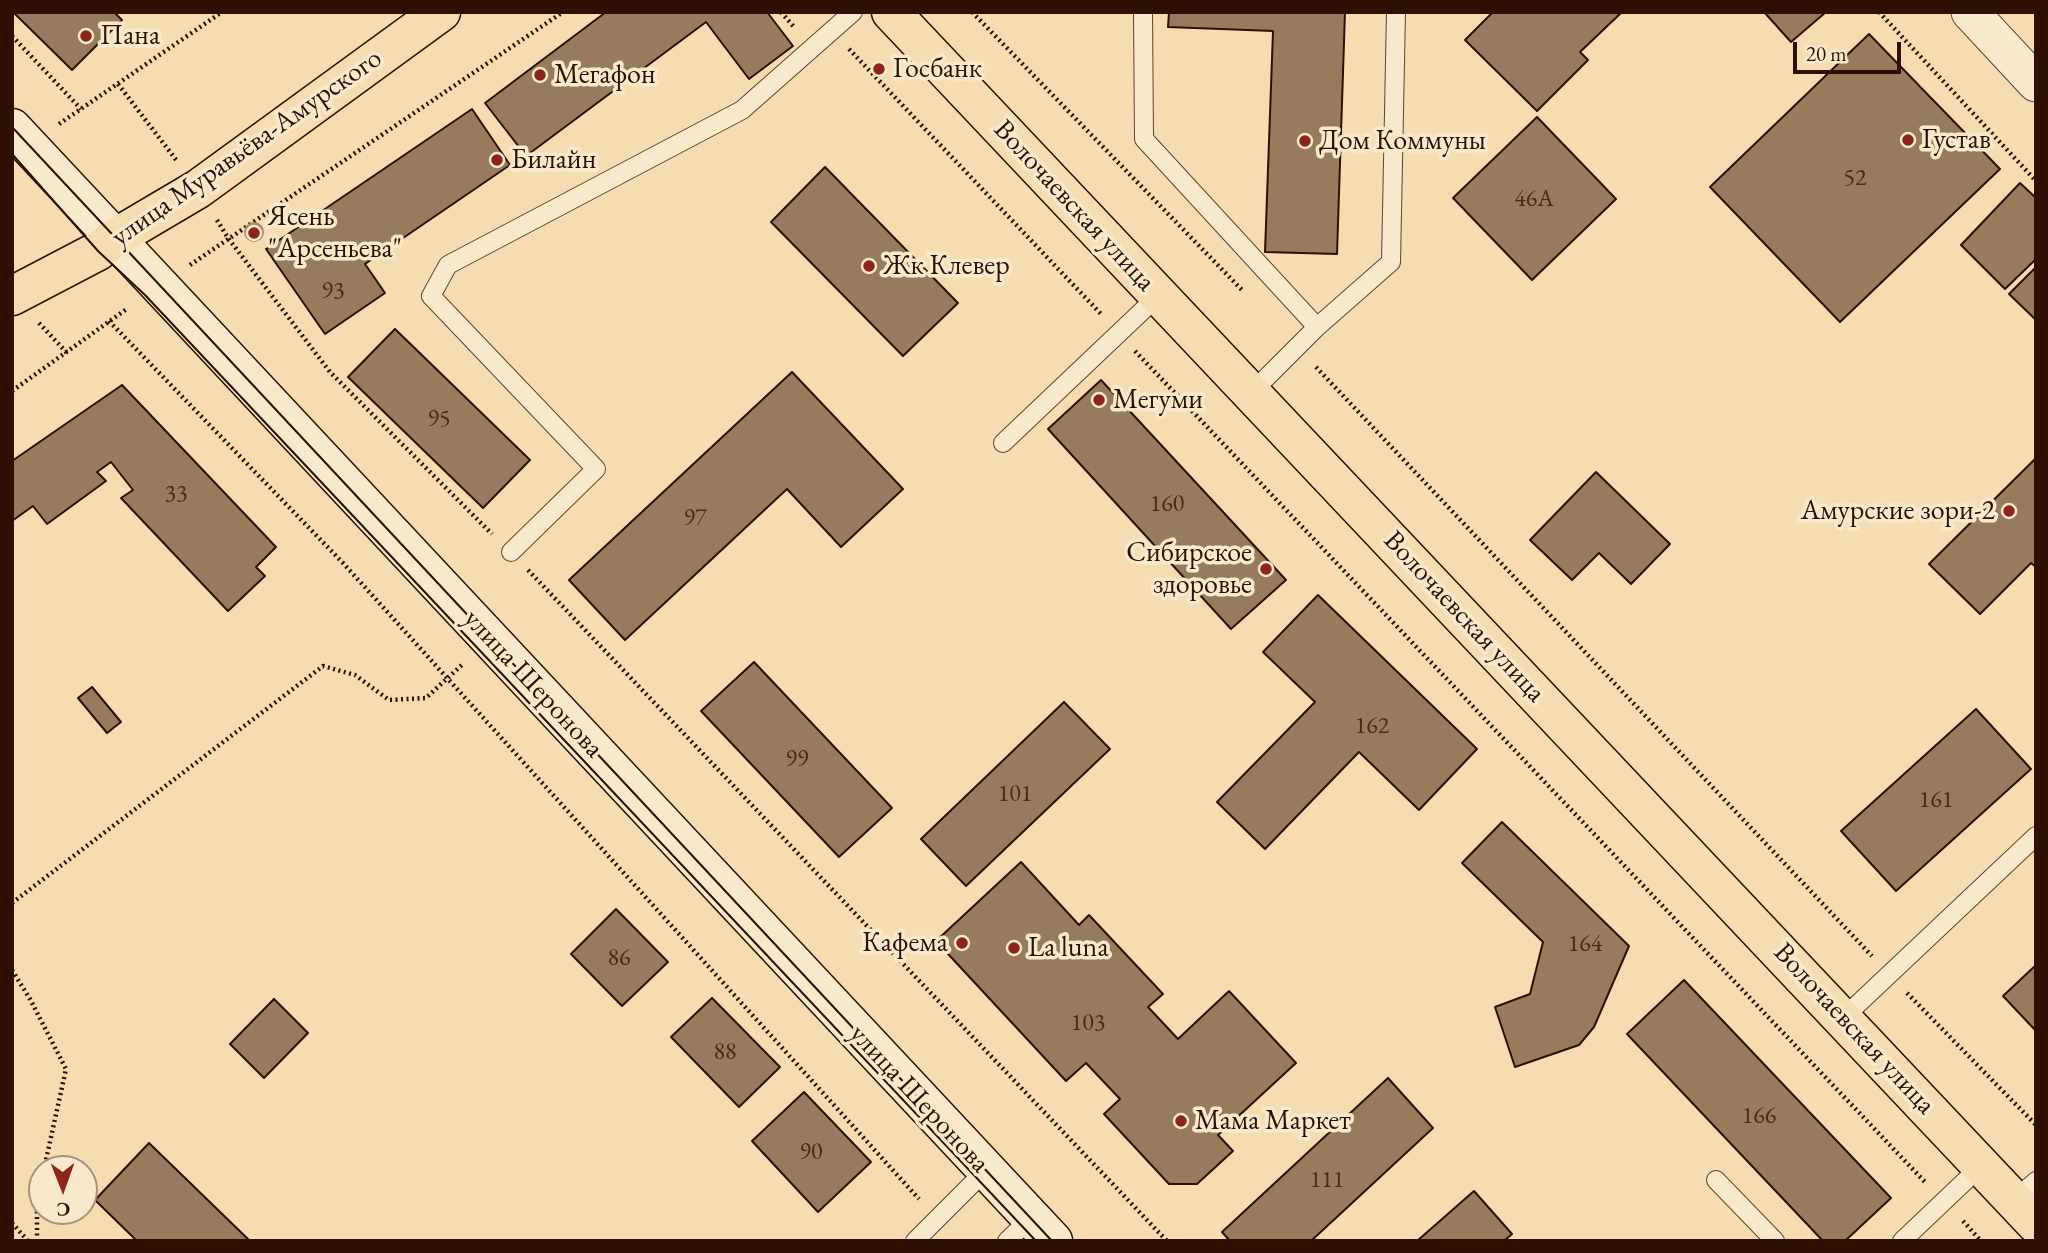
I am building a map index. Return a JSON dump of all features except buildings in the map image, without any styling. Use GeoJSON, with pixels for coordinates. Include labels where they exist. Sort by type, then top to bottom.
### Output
{"type":"FeatureCollection","features":[{"type":"Feature","properties":{"kind":"main road","name":"улица Муравьёва-Амурского"},"geometry":{"type":"LineString","coordinates":[[12,296],[98,251],[198,189],[441,12]]}},
{"type":"Feature","properties":{"kind":"main road","name":"Волочаевская улица"},"geometry":{"type":"LineString","coordinates":[[891,12],[1982,1165],[2029,1202]]}},
{"type":"Feature","properties":{"kind":"main road","name":"улица Шеронова"},"geometry":{"type":"LineString","coordinates":[[20,136],[986,1170],[1030,1233]]}},
{"type":"Feature","properties":{"kind":"street"},"geometry":{"type":"LineString","coordinates":[[1970,12],[2036,83]]}},
{"type":"Feature","properties":{"kind":"lane"},"geometry":{"type":"LineString","coordinates":[[511,552],[596,469],[432,296],[448,265],[742,110],[853,12]]}},
{"type":"Feature","properties":{"kind":"lane"},"geometry":{"type":"LineString","coordinates":[[1143,12],[1144,139],[1317,327]]}},
{"type":"Feature","properties":{"kind":"lane"},"geometry":{"type":"LineString","coordinates":[[1251,393],[1317,327],[1391,261],[1396,12]]}},
{"type":"Feature","properties":{"kind":"lane"},"geometry":{"type":"LineString","coordinates":[[1003,443],[1158,295]]}},
{"type":"Feature","properties":{"kind":"lane"},"geometry":{"type":"LineString","coordinates":[[1843,1018],[2036,836]]}},
{"type":"Feature","properties":{"kind":"lane"},"geometry":{"type":"LineString","coordinates":[[1902,1241],[1982,1165]]}},
{"type":"Feature","properties":{"kind":"lane"},"geometry":{"type":"LineString","coordinates":[[915,1241],[986,1170]]}},
{"type":"Feature","properties":{"kind":"lane"},"geometry":{"type":"LineString","coordinates":[[1716,1180],[1775,1241]]}},
{"type":"Feature","properties":{"kind":"path"},"geometry":{"type":"LineString","coordinates":[[20,136],[81,109],[222,12]]}},
{"type":"Feature","properties":{"kind":"path"},"geometry":{"type":"LineString","coordinates":[[12,391],[228,238],[563,12]]}},
{"type":"Feature","properties":{"kind":"path"},"geometry":{"type":"LineString","coordinates":[[972,12],[1249,298]]}},
{"type":"Feature","properties":{"kind":"path"},"geometry":{"type":"LineString","coordinates":[[1879,12],[2036,181]]}},
{"type":"Feature","properties":{"kind":"path"},"geometry":{"type":"LineString","coordinates":[[832,31],[1981,1241]]}},
{"type":"Feature","properties":{"kind":"path"},"geometry":{"type":"LineString","coordinates":[[12,36],[81,109]]}},
{"type":"Feature","properties":{"kind":"path"},"geometry":{"type":"LineString","coordinates":[[118,84],[198,189],[228,238],[330,372],[511,552],[1167,1241]]}},
{"type":"Feature","properties":{"kind":"path"},"geometry":{"type":"LineString","coordinates":[[109,321],[343,563],[857,1134],[937,1219]]}},
{"type":"Feature","properties":{"kind":"path"},"geometry":{"type":"LineString","coordinates":[[1297,347],[1889,974],[2036,1125]]}},
{"type":"Feature","properties":{"kind":"path"},"geometry":{"type":"LineString","coordinates":[[12,903],[323,666],[355,675],[389,700],[426,698],[489,637]]}},
{"type":"Feature","properties":{"kind":"path"},"geometry":{"type":"LineString","coordinates":[[12,971],[30,999],[66,1069],[47,1155]]}},
{"type":"Feature","properties":{"kind":"path"},"geometry":{"type":"LineString","coordinates":[[12,1223],[28,1241]]}},
{"type":"Feature","properties":{"kind":"tram line"},"geometry":{"type":"LineString","coordinates":[[12,127],[1052,1241]]}},
{"type":"Feature","properties":{"kind":"tram line"},"geometry":{"type":"LineString","coordinates":[[12,154],[98,251],[145,295],[1036,1241]]}},
{"type":"Feature","properties":{"kind":"place","name":"Пана"},"geometry":{"type":"Point","coordinates":[86,36]}},
{"type":"Feature","properties":{"kind":"place","name":"Госбанк"},"geometry":{"type":"Point","coordinates":[879,69]}},
{"type":"Feature","properties":{"kind":"place","name":"Мегафон"},"geometry":{"type":"Point","coordinates":[540,75]}},
{"type":"Feature","properties":{"kind":"place","name":"Густав"},"geometry":{"type":"Point","coordinates":[1908,140]}},
{"type":"Feature","properties":{"kind":"place","name":"Дом Коммуны"},"geometry":{"type":"Point","coordinates":[1305,141]}},
{"type":"Feature","properties":{"kind":"place","name":"Билайн"},"geometry":{"type":"Point","coordinates":[497,160]}},
{"type":"Feature","properties":{"kind":"place","name":"Ясень \"Арсеньева\""},"geometry":{"type":"Point","coordinates":[254,233]}},
{"type":"Feature","properties":{"kind":"place","name":"Жк Клевер"},"geometry":{"type":"Point","coordinates":[869,266]}},
{"type":"Feature","properties":{"kind":"place","name":"Мегуми"},"geometry":{"type":"Point","coordinates":[1099,400]}},
{"type":"Feature","properties":{"kind":"place","name":"Амурские зори-2"},"geometry":{"type":"Point","coordinates":[2009,511]}},
{"type":"Feature","properties":{"kind":"place","name":"Сибирское здоровье"},"geometry":{"type":"Point","coordinates":[1266,569]}},
{"type":"Feature","properties":{"kind":"place","name":"Кафема"},"geometry":{"type":"Point","coordinates":[962,943]}},
{"type":"Feature","properties":{"kind":"place","name":"La luna"},"geometry":{"type":"Point","coordinates":[1014,948]}},
{"type":"Feature","properties":{"kind":"place","name":"Мама Маркет"},"geometry":{"type":"Point","coordinates":[1181,1121]}}]}
